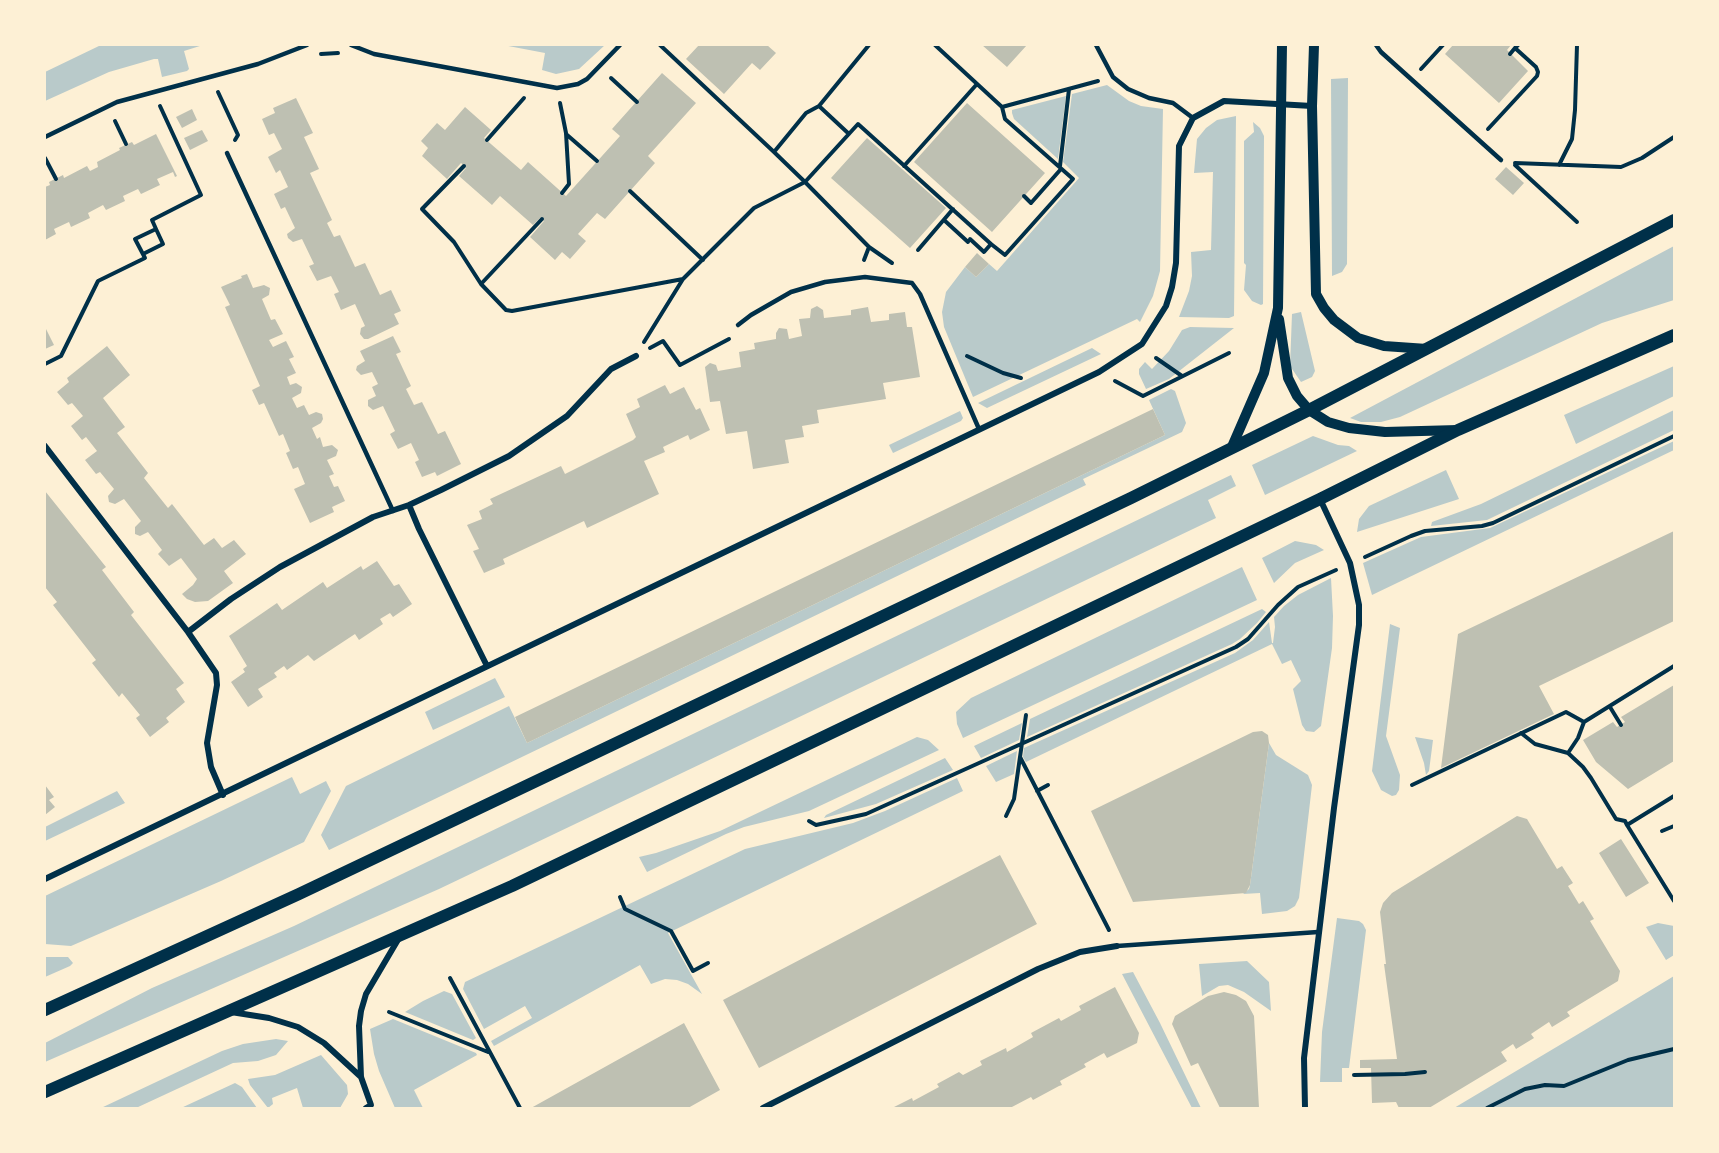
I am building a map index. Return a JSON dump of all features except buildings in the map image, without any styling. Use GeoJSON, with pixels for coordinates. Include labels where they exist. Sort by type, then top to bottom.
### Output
{"type":"FeatureCollection","features":[{"type":"Feature","properties":{"kind":"main road"},"geometry":{"type":"LineString","coordinates":[[45,1010],[299,894],[1231,449],[1674,220]]}},
{"type":"Feature","properties":{"kind":"main road"},"geometry":{"type":"LineString","coordinates":[[45,1092],[400,937],[652,820],[1320,499],[1458,430],[1674,335]]}},
{"type":"Feature","properties":{"kind":"street"},"geometry":{"type":"LineString","coordinates":[[1282,45],[1278,308],[1288,378],[1297,396],[1309,410],[1328,422],[1366,431],[1458,430]]}},
{"type":"Feature","properties":{"kind":"street"},"geometry":{"type":"LineString","coordinates":[[1314,45],[1312,106],[1317,294],[1324,308],[1334,320],[1358,338],[1384,346],[1427,349]]}},
{"type":"Feature","properties":{"kind":"street"},"geometry":{"type":"LineString","coordinates":[[45,879],[1099,372],[1142,344],[1166,306],[1176,263],[1179,146],[1193,118],[1224,101],[1312,106]]}},
{"type":"Feature","properties":{"kind":"street"},"geometry":{"type":"LineString","coordinates":[[1231,449],[1264,373],[1278,308]]}},
{"type":"Feature","properties":{"kind":"street"},"geometry":{"type":"LineString","coordinates":[[188,632],[264,576],[374,517],[409,505],[509,456],[567,416],[611,369],[636,356]]}},
{"type":"Feature","properties":{"kind":"street"},"geometry":{"type":"LineString","coordinates":[[45,446],[188,632],[216,673],[217,685],[207,743],[211,767],[223,795]]}},
{"type":"Feature","properties":{"kind":"street"},"geometry":{"type":"LineString","coordinates":[[1305,1108],[1304,1058],[1318,932],[1359,625],[1359,605],[1350,563],[1320,499]]}},
{"type":"Feature","properties":{"kind":"street"},"geometry":{"type":"LineString","coordinates":[[409,505],[487,666]]}},
{"type":"Feature","properties":{"kind":"street"},"geometry":{"type":"LineString","coordinates":[[366,1108],[371,1105],[361,1077],[359,1026],[361,1011],[366,994],[400,937]]}},
{"type":"Feature","properties":{"kind":"street"},"geometry":{"type":"LineString","coordinates":[[763,1108],[1046,965],[1080,952],[1117,946]]}},
{"type":"Feature","properties":{"kind":"street"},"geometry":{"type":"LineString","coordinates":[[229,1012],[268,1018],[298,1027],[324,1043],[361,1077]]}},
{"type":"Feature","properties":{"kind":"lane"},"geometry":{"type":"LineString","coordinates":[[45,137],[117,102],[258,64],[307,45]]}},
{"type":"Feature","properties":{"kind":"lane"},"geometry":{"type":"LineString","coordinates":[[351,45],[374,54],[557,88],[578,84],[599,68],[620,45]]}},
{"type":"Feature","properties":{"kind":"lane"},"geometry":{"type":"LineString","coordinates":[[1096,45],[1113,77],[1128,89],[1149,98],[1173,103],[1193,118]]}},
{"type":"Feature","properties":{"kind":"lane"},"geometry":{"type":"LineString","coordinates":[[1376,45],[1501,160]]}},
{"type":"Feature","properties":{"kind":"lane"},"geometry":{"type":"LineString","coordinates":[[227,153],[393,510]]}},
{"type":"Feature","properties":{"kind":"lane"},"geometry":{"type":"LineString","coordinates":[[738,325],[791,292],[825,282],[865,277],[912,283],[920,294],[979,429]]}},
{"type":"Feature","properties":{"kind":"lane"},"geometry":{"type":"LineString","coordinates":[[1117,946],[1318,932]]}},
{"type":"Feature","properties":{"kind":"path"},"geometry":{"type":"LineString","coordinates":[[660,45],[774,152],[869,247],[901,270],[912,283]]}},
{"type":"Feature","properties":{"kind":"path"},"geometry":{"type":"LineString","coordinates":[[774,152],[806,113],[819,106],[869,45]]}},
{"type":"Feature","properties":{"kind":"path"},"geometry":{"type":"LineString","coordinates":[[636,356],[683,279],[754,208],[805,182],[858,124],[1005,255],[1073,179],[1005,118],[1002,107],[935,45]]}},
{"type":"Feature","properties":{"kind":"path"},"geometry":{"type":"LineString","coordinates":[[1412,79],[1443,45]]}},
{"type":"Feature","properties":{"kind":"path"},"geometry":{"type":"LineString","coordinates":[[1559,165],[1572,139],[1576,45]]}},
{"type":"Feature","properties":{"kind":"path"},"geometry":{"type":"LineString","coordinates":[[1479,139],[1538,72],[1517,46],[1510,54]]}},
{"type":"Feature","properties":{"kind":"path"},"geometry":{"type":"LineString","coordinates":[[599,68],[637,102]]}},
{"type":"Feature","properties":{"kind":"path"},"geometry":{"type":"LineString","coordinates":[[1002,107],[1113,77]]}},
{"type":"Feature","properties":{"kind":"path"},"geometry":{"type":"LineString","coordinates":[[487,140],[537,84]]}},
{"type":"Feature","properties":{"kind":"path"},"geometry":{"type":"LineString","coordinates":[[904,166],[977,84]]}},
{"type":"Feature","properties":{"kind":"path"},"geometry":{"type":"LineString","coordinates":[[557,88],[566,133],[569,184],[562,193]]}},
{"type":"Feature","properties":{"kind":"path"},"geometry":{"type":"LineString","coordinates":[[1024,196],[1031,203],[1060,168],[1069,89]]}},
{"type":"Feature","properties":{"kind":"path"},"geometry":{"type":"LineString","coordinates":[[218,91],[238,135],[227,153]]}},
{"type":"Feature","properties":{"kind":"path"},"geometry":{"type":"LineString","coordinates":[[142,254],[163,244],[152,220],[201,195],[159,105]]}},
{"type":"Feature","properties":{"kind":"path"},"geometry":{"type":"LineString","coordinates":[[819,106],[849,134]]}},
{"type":"Feature","properties":{"kind":"path"},"geometry":{"type":"LineString","coordinates":[[114,119],[126,144]]}},
{"type":"Feature","properties":{"kind":"path"},"geometry":{"type":"LineString","coordinates":[[566,133],[597,161]]}},
{"type":"Feature","properties":{"kind":"path"},"geometry":{"type":"LineString","coordinates":[[1501,160],[1514,163],[1621,167],[1642,158],[1674,137]]}},
{"type":"Feature","properties":{"kind":"path"},"geometry":{"type":"LineString","coordinates":[[45,158],[56,179]]}},
{"type":"Feature","properties":{"kind":"path"},"geometry":{"type":"LineString","coordinates":[[1514,163],[1577,222]]}},
{"type":"Feature","properties":{"kind":"path"},"geometry":{"type":"LineString","coordinates":[[464,166],[422,209],[454,242],[482,284],[503,308],[512,311],[683,279]]}},
{"type":"Feature","properties":{"kind":"path"},"geometry":{"type":"LineString","coordinates":[[630,191],[703,260]]}},
{"type":"Feature","properties":{"kind":"path"},"geometry":{"type":"LineString","coordinates":[[918,250],[953,209]]}},
{"type":"Feature","properties":{"kind":"path"},"geometry":{"type":"LineString","coordinates":[[482,284],[542,219]]}},
{"type":"Feature","properties":{"kind":"path"},"geometry":{"type":"LineString","coordinates":[[944,220],[984,252],[992,244]]}},
{"type":"Feature","properties":{"kind":"path"},"geometry":{"type":"LineString","coordinates":[[45,364],[61,356],[98,281],[145,258],[135,239],[156,229]]}},
{"type":"Feature","properties":{"kind":"path"},"geometry":{"type":"LineString","coordinates":[[636,356],[663,341],[680,365],[741,332],[738,325]]}},
{"type":"Feature","properties":{"kind":"path"},"geometry":{"type":"LineString","coordinates":[[941,342],[976,361],[1021,378]]}},
{"type":"Feature","properties":{"kind":"path"},"geometry":{"type":"LineString","coordinates":[[1099,372],[1143,396],[1230,353]]}},
{"type":"Feature","properties":{"kind":"path"},"geometry":{"type":"LineString","coordinates":[[1156,358],[1182,376]]}},
{"type":"Feature","properties":{"kind":"path"},"geometry":{"type":"LineString","coordinates":[[1363,558],[1425,531],[1493,523],[1674,436]]}},
{"type":"Feature","properties":{"kind":"path"},"geometry":{"type":"LineString","coordinates":[[808,821],[816,825],[866,814],[1236,647],[1248,639],[1278,605],[1298,587],[1337,570]]}},
{"type":"Feature","properties":{"kind":"path"},"geometry":{"type":"LineString","coordinates":[[1568,753],[1578,738],[1584,722],[1674,666]]}},
{"type":"Feature","properties":{"kind":"path"},"geometry":{"type":"LineString","coordinates":[[1610,707],[1621,725]]}},
{"type":"Feature","properties":{"kind":"path"},"geometry":{"type":"LineString","coordinates":[[1412,785],[1566,712],[1584,722]]}},
{"type":"Feature","properties":{"kind":"path"},"geometry":{"type":"LineString","coordinates":[[1006,816],[1014,799],[1026,715]]}},
{"type":"Feature","properties":{"kind":"path"},"geometry":{"type":"LineString","coordinates":[[1521,733],[1535,744],[1568,753],[1583,767],[1616,819],[1625,821],[1674,901]]}},
{"type":"Feature","properties":{"kind":"path"},"geometry":{"type":"LineString","coordinates":[[1020,757],[1109,931]]}},
{"type":"Feature","properties":{"kind":"path"},"geometry":{"type":"LineString","coordinates":[[1037,791],[1048,785]]}},
{"type":"Feature","properties":{"kind":"path"},"geometry":{"type":"LineString","coordinates":[[1627,825],[1674,796]]}},
{"type":"Feature","properties":{"kind":"path"},"geometry":{"type":"LineString","coordinates":[[1662,831],[1674,826]]}},
{"type":"Feature","properties":{"kind":"path"},"geometry":{"type":"LineString","coordinates":[[620,897],[625,909],[672,931],[693,971],[708,963]]}},
{"type":"Feature","properties":{"kind":"path"},"geometry":{"type":"LineString","coordinates":[[450,978],[520,1108]]}},
{"type":"Feature","properties":{"kind":"path"},"geometry":{"type":"LineString","coordinates":[[389,1012],[490,1053]]}},
{"type":"Feature","properties":{"kind":"path"},"geometry":{"type":"LineString","coordinates":[[1487,1108],[1525,1089],[1545,1084],[1564,1086],[1628,1060],[1674,1048]]}},
{"type":"Feature","properties":{"kind":"path"},"geometry":{"type":"LineString","coordinates":[[1354,1075],[1425,1072]]}},
{"type":"Feature","properties":{"kind":"shaded area"},"geometry":{"type":"Polygon","coordinates":[[[101,45],[203,45],[184,51],[189,69],[187,71],[162,77],[158,59],[154,59],[109,72],[45,101],[45,72],[101,45]]]}},
{"type":"Feature","properties":{"kind":"shaded area"},"geometry":{"type":"Polygon","coordinates":[[[503,45],[605,45],[579,69],[556,74],[542,70],[545,53],[503,45]]]}},
{"type":"Feature","properties":{"kind":"shaded area"},"geometry":{"type":"Polygon","coordinates":[[[1348,78],[1347,264],[1342,272],[1332,276],[1331,79],[1348,78]]]}},
{"type":"Feature","properties":{"kind":"shaded area"},"geometry":{"type":"Polygon","coordinates":[[[1107,85],[1129,101],[1141,106],[1163,109],[1160,271],[1153,296],[1140,322],[1137,319],[973,397],[944,327],[942,312],[946,292],[965,267],[976,277],[989,264],[997,271],[1079,178],[1063,162],[1072,94],[1107,85]]]}},
{"type":"Feature","properties":{"kind":"shaded area"},"geometry":{"type":"Polygon","coordinates":[[[1066,96],[1058,159],[1014,119],[1012,110],[1066,96]]]}},
{"type":"Feature","properties":{"kind":"shaded area"},"geometry":{"type":"Polygon","coordinates":[[[1236,116],[1234,316],[1229,318],[1179,317],[1192,276],[1191,252],[1211,250],[1213,172],[1194,173],[1197,139],[1217,120],[1236,116]]]}},
{"type":"Feature","properties":{"kind":"shaded area"},"geometry":{"type":"Polygon","coordinates":[[[1253,122],[1264,136],[1263,304],[1261,305],[1252,301],[1244,290],[1246,265],[1244,263],[1244,141],[1254,132],[1253,122]]]}},
{"type":"Feature","properties":{"kind":"shaded area"},"geometry":{"type":"Polygon","coordinates":[[[1674,246],[1674,300],[1602,323],[1400,417],[1381,422],[1361,422],[1350,418],[1674,246]]]}},
{"type":"Feature","properties":{"kind":"shaded area"},"geometry":{"type":"Polygon","coordinates":[[[1301,312],[1315,371],[1312,377],[1301,382],[1290,366],[1292,314],[1301,312]]]}},
{"type":"Feature","properties":{"kind":"shaded area"},"geometry":{"type":"Polygon","coordinates":[[[1190,327],[1234,328],[1169,379],[1146,389],[1139,369],[1145,362],[1152,369],[1169,351],[1182,330],[1190,327]]]}},
{"type":"Feature","properties":{"kind":"shaded area"},"geometry":{"type":"Polygon","coordinates":[[[1092,348],[1101,354],[987,408],[978,403],[1092,348]]]}},
{"type":"Feature","properties":{"kind":"shaded area"},"geometry":{"type":"Polygon","coordinates":[[[1674,366],[1674,396],[1576,444],[1564,415],[1674,366]]]}},
{"type":"Feature","properties":{"kind":"shaded area"},"geometry":{"type":"Polygon","coordinates":[[[1171,389],[1175,391],[1186,423],[1182,432],[1083,479],[1086,485],[329,850],[321,835],[346,786],[509,706],[527,743],[1165,435],[1149,400],[1171,389]]]}},
{"type":"Feature","properties":{"kind":"shaded area"},"geometry":{"type":"Polygon","coordinates":[[[1674,410],[1674,430],[1487,520],[1431,526],[1432,522],[1481,504],[1674,410]]]}},
{"type":"Feature","properties":{"kind":"shaded area"},"geometry":{"type":"Polygon","coordinates":[[[960,411],[963,418],[961,421],[893,453],[889,445],[960,411]]]}},
{"type":"Feature","properties":{"kind":"shaded area"},"geometry":{"type":"Polygon","coordinates":[[[1313,436],[1338,445],[1349,446],[1357,451],[1265,495],[1252,465],[1313,436]]]}},
{"type":"Feature","properties":{"kind":"shaded area"},"geometry":{"type":"Polygon","coordinates":[[[1674,441],[1674,450],[1372,595],[1363,563],[1421,537],[1490,528],[1674,441]]]}},
{"type":"Feature","properties":{"kind":"shaded area"},"geometry":{"type":"Polygon","coordinates":[[[1446,470],[1459,499],[1357,532],[1359,519],[1369,506],[1446,470]]]}},
{"type":"Feature","properties":{"kind":"shaded area"},"geometry":{"type":"Polygon","coordinates":[[[1231,475],[1236,486],[1208,500],[1216,518],[439,889],[45,1062],[45,1043],[152,988],[294,926],[1231,475]]]}},
{"type":"Feature","properties":{"kind":"shaded area"},"geometry":{"type":"Polygon","coordinates":[[[1295,541],[1316,545],[1324,550],[1295,563],[1274,583],[1262,558],[1295,541]]]}},
{"type":"Feature","properties":{"kind":"shaded area"},"geometry":{"type":"Polygon","coordinates":[[[1242,567],[1257,600],[963,738],[957,724],[956,712],[971,698],[1242,567]]]}},
{"type":"Feature","properties":{"kind":"shaded area"},"geometry":{"type":"Polygon","coordinates":[[[1331,578],[1332,648],[1321,726],[1314,732],[1306,731],[1302,725],[1293,689],[1301,681],[1291,660],[1282,664],[1272,644],[1026,762],[1023,757],[1024,748],[1235,653],[1253,640],[1269,622],[1273,643],[1274,617],[1298,595],[1331,578]]]}},
{"type":"Feature","properties":{"kind":"shaded area"},"geometry":{"type":"Polygon","coordinates":[[[1262,609],[1266,612],[1257,623],[1232,644],[1027,737],[1030,719],[1262,609]]]}},
{"type":"Feature","properties":{"kind":"shaded area"},"geometry":{"type":"Polygon","coordinates":[[[1390,624],[1400,628],[1386,736],[1400,775],[1399,790],[1396,795],[1392,796],[1381,790],[1372,771],[1390,624]]]}},
{"type":"Feature","properties":{"kind":"shaded area"},"geometry":{"type":"Polygon","coordinates":[[[495,678],[505,697],[433,730],[425,712],[495,678]]]}},
{"type":"Feature","properties":{"kind":"shaded area"},"geometry":{"type":"Polygon","coordinates":[[[1022,723],[1019,740],[981,758],[974,746],[1022,723]]]}},
{"type":"Feature","properties":{"kind":"shaded area"},"geometry":{"type":"Polygon","coordinates":[[[917,737],[928,740],[939,750],[809,811],[744,827],[647,872],[639,857],[720,831],[917,737]]]}},
{"type":"Feature","properties":{"kind":"shaded area"},"geometry":{"type":"Polygon","coordinates":[[[1415,737],[1433,740],[1429,771],[1426,775],[1424,763],[1415,737]]]}},
{"type":"Feature","properties":{"kind":"shaded area"},"geometry":{"type":"Polygon","coordinates":[[[1269,743],[1276,755],[1308,775],[1312,785],[1299,898],[1295,906],[1287,911],[1262,914],[1260,893],[1243,894],[1250,885],[1269,743]]]}},
{"type":"Feature","properties":{"kind":"shaded area"},"geometry":{"type":"Polygon","coordinates":[[[1017,751],[1014,774],[996,782],[986,766],[1017,751]]]}},
{"type":"Feature","properties":{"kind":"shaded area"},"geometry":{"type":"Polygon","coordinates":[[[945,758],[953,770],[876,804],[824,818],[826,815],[945,758]]]}},
{"type":"Feature","properties":{"kind":"shaded area"},"geometry":{"type":"Polygon","coordinates":[[[292,777],[300,794],[326,781],[331,791],[304,842],[71,946],[45,944],[45,896],[292,777]]]}},
{"type":"Feature","properties":{"kind":"shaded area"},"geometry":{"type":"Polygon","coordinates":[[[957,778],[963,791],[668,933],[702,994],[688,984],[677,980],[665,979],[651,984],[640,965],[494,1046],[491,1041],[532,1018],[525,1006],[484,1029],[463,989],[465,982],[745,849],[853,823],[957,778]]]}},
{"type":"Feature","properties":{"kind":"shaded area"},"geometry":{"type":"Polygon","coordinates":[[[117,791],[125,803],[45,841],[45,827],[117,791]]]}},
{"type":"Feature","properties":{"kind":"shaded area"},"geometry":{"type":"Polygon","coordinates":[[[1337,918],[1359,921],[1366,930],[1349,1068],[1342,1068],[1342,1082],[1320,1082],[1322,1032],[1337,918]]]}},
{"type":"Feature","properties":{"kind":"shaded area"},"geometry":{"type":"Polygon","coordinates":[[[1658,923],[1674,926],[1674,955],[1666,960],[1646,927],[1658,923]]]}},
{"type":"Feature","properties":{"kind":"shaded area"},"geometry":{"type":"Polygon","coordinates":[[[45,957],[68,957],[73,963],[45,977],[45,957]]]}},
{"type":"Feature","properties":{"kind":"shaded area"},"geometry":{"type":"Polygon","coordinates":[[[1247,961],[1269,982],[1271,1011],[1244,992],[1228,985],[1219,986],[1202,996],[1199,964],[1247,961]]]}},
{"type":"Feature","properties":{"kind":"shaded area"},"geometry":{"type":"Polygon","coordinates":[[[1133,972],[1201,1108],[1192,1108],[1122,974],[1133,972]]]}},
{"type":"Feature","properties":{"kind":"shaded area"},"geometry":{"type":"Polygon","coordinates":[[[1674,976],[1674,1108],[1454,1108],[1585,1030],[1674,976]]]}},
{"type":"Feature","properties":{"kind":"shaded area"},"geometry":{"type":"Polygon","coordinates":[[[444,991],[452,994],[476,1038],[473,1040],[405,1012],[444,991]]]}},
{"type":"Feature","properties":{"kind":"shaded area"},"geometry":{"type":"Polygon","coordinates":[[[393,1019],[477,1055],[414,1090],[423,1108],[395,1108],[379,1071],[370,1029],[393,1019]]]}},
{"type":"Feature","properties":{"kind":"shaded area"},"geometry":{"type":"Polygon","coordinates":[[[276,1039],[288,1041],[276,1055],[258,1061],[233,1063],[136,1108],[101,1108],[222,1051],[243,1044],[276,1039]]]}},
{"type":"Feature","properties":{"kind":"shaded area"},"geometry":{"type":"Polygon","coordinates":[[[321,1055],[347,1085],[348,1094],[340,1108],[303,1108],[297,1088],[272,1098],[273,1104],[268,1108],[250,1085],[248,1079],[275,1075],[321,1055]]]}},
{"type":"Feature","properties":{"kind":"shaded area"},"geometry":{"type":"Polygon","coordinates":[[[235,1083],[242,1087],[257,1108],[181,1108],[235,1083]]]}}]}
